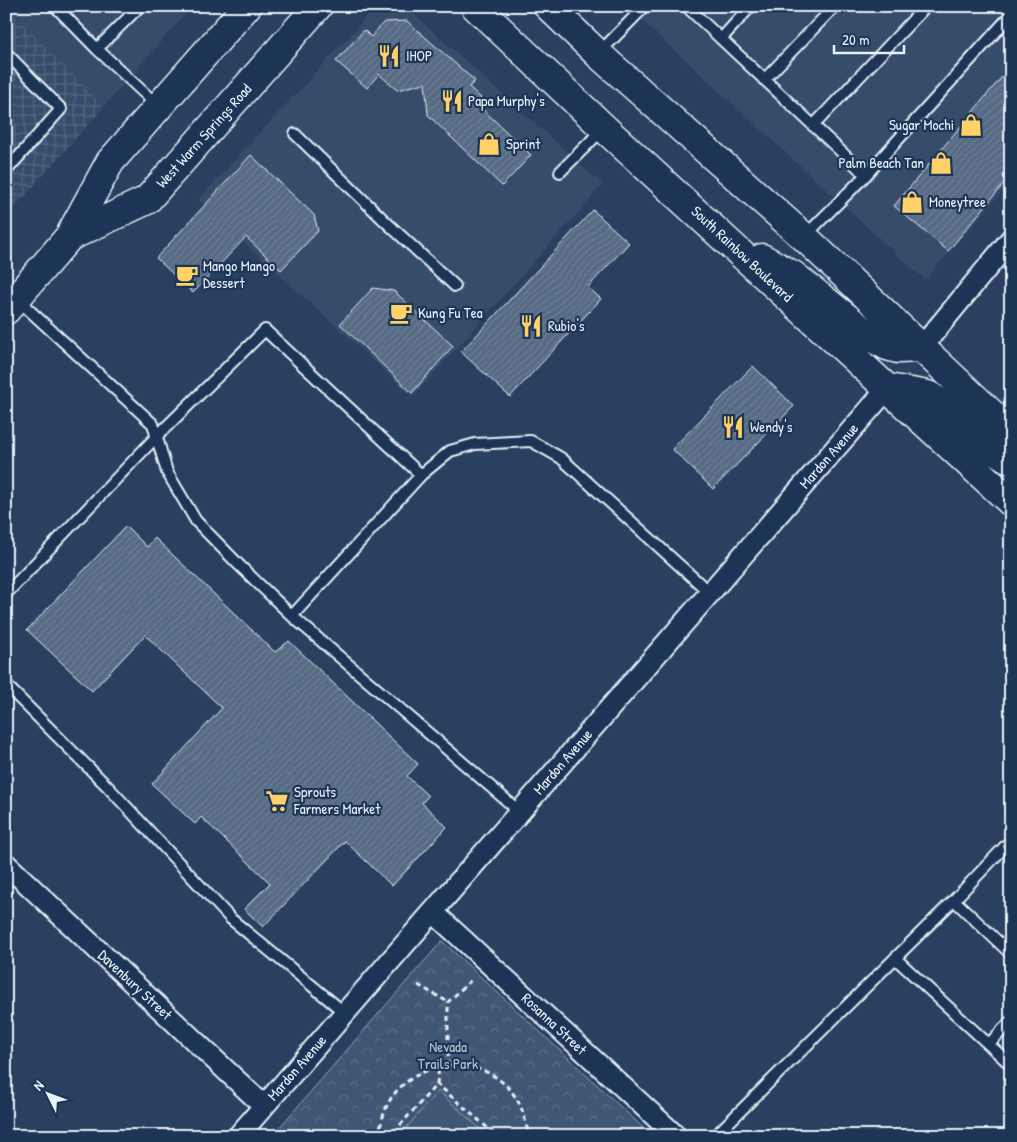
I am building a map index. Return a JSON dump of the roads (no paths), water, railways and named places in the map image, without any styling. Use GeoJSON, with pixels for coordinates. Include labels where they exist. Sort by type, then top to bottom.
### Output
{"type":"FeatureCollection","features":[{"type":"Feature","properties":{"kind":"main road","name":"West Warm Springs Road"},"geometry":{"type":"LineString","coordinates":[[11,304],[69,237],[110,162],[247,6]]}},
{"type":"Feature","properties":{"kind":"main road","name":"West Warm Springs Road"},"geometry":{"type":"LineString","coordinates":[[69,237],[147,200],[318,6]]}},
{"type":"Feature","properties":{"kind":"main road","name":"South Rainbow Boulevard"},"geometry":{"type":"LineString","coordinates":[[475,6],[604,128],[726,238],[1011,502]]}},
{"type":"Feature","properties":{"kind":"main road"},"geometry":{"type":"LineString","coordinates":[[548,6],[598,54],[804,237],[1011,432]]}},
{"type":"Feature","properties":{"kind":"main road"},"geometry":{"type":"LineString","coordinates":[[726,238],[793,275],[872,338],[887,346],[921,348]]}},
{"type":"Feature","properties":{"kind":"main road"},"geometry":{"type":"LineString","coordinates":[[888,388],[928,395],[938,401],[993,449],[1011,460]]}},
{"type":"Feature","properties":{"kind":"street"},"geometry":{"type":"LineString","coordinates":[[921,348],[1011,239]]}},
{"type":"Feature","properties":{"kind":"street","name":"Mardon Avenue"},"geometry":{"type":"LineString","coordinates":[[238,1136],[888,388]]}},
{"type":"Feature","properties":{"kind":"street","name":"Davenbury Street"},"geometry":{"type":"LineString","coordinates":[[6,864],[264,1106]]}},
{"type":"Feature","properties":{"kind":"street","name":"Rosanna Street"},"geometry":{"type":"LineString","coordinates":[[433,912],[676,1136]]}},
{"type":"Feature","properties":{"kind":"lane"},"geometry":{"type":"LineString","coordinates":[[55,6],[96,49],[159,107]]}},
{"type":"Feature","properties":{"kind":"lane"},"geometry":{"type":"LineString","coordinates":[[96,49],[140,6]]}},
{"type":"Feature","properties":{"kind":"lane"},"geometry":{"type":"LineString","coordinates":[[598,54],[645,6]]}},
{"type":"Feature","properties":{"kind":"lane"},"geometry":{"type":"LineString","coordinates":[[686,6],[866,174]]}},
{"type":"Feature","properties":{"kind":"lane"},"geometry":{"type":"LineString","coordinates":[[721,39],[751,6]]}},
{"type":"Feature","properties":{"kind":"lane"},"geometry":{"type":"LineString","coordinates":[[764,80],[835,6]]}},
{"type":"Feature","properties":{"kind":"lane"},"geometry":{"type":"LineString","coordinates":[[813,126],[926,6]]}},
{"type":"Feature","properties":{"kind":"lane"},"geometry":{"type":"LineString","coordinates":[[804,237],[866,174],[1011,15]]}},
{"type":"Feature","properties":{"kind":"lane"},"geometry":{"type":"LineString","coordinates":[[6,53],[61,109],[6,171]]}},
{"type":"Feature","properties":{"kind":"lane"},"geometry":{"type":"LineString","coordinates":[[560,172],[604,128]]}},
{"type":"Feature","properties":{"kind":"lane"},"geometry":{"type":"LineString","coordinates":[[295,134],[455,286]]}},
{"type":"Feature","properties":{"kind":"lane"},"geometry":{"type":"LineString","coordinates":[[11,304],[153,424],[167,472],[196,520],[264,590],[520,812]]}},
{"type":"Feature","properties":{"kind":"lane"},"geometry":{"type":"LineString","coordinates":[[6,594],[157,436],[265,330],[421,475]]}},
{"type":"Feature","properties":{"kind":"lane"},"geometry":{"type":"LineString","coordinates":[[292,616],[421,475],[450,451],[475,444],[532,441],[561,458],[710,593]]}},
{"type":"Feature","properties":{"kind":"lane"},"geometry":{"type":"LineString","coordinates":[[6,685],[108,787],[231,919],[345,1014]]}},
{"type":"Feature","properties":{"kind":"lane"},"geometry":{"type":"LineString","coordinates":[[715,1136],[954,900],[1011,840]]}},
{"type":"Feature","properties":{"kind":"lane"},"geometry":{"type":"LineString","coordinates":[[954,900],[1011,954]]}},
{"type":"Feature","properties":{"kind":"lane"},"geometry":{"type":"LineString","coordinates":[[895,958],[1011,1065]]}},
{"type":"Feature","properties":{"kind":"lane"},"geometry":{"type":"LineString","coordinates":[[989,1044],[1011,1021]]}},
{"type":"Feature","properties":{"kind":"place","name":"IHOP"},"geometry":{"type":"Point","coordinates":[389,56]}},
{"type":"Feature","properties":{"kind":"place","name":"Papa Murphy's"},"geometry":{"type":"Point","coordinates":[452,101]}},
{"type":"Feature","properties":{"kind":"place","name":"Sugar Mochi"},"geometry":{"type":"Point","coordinates":[971,125]}},
{"type":"Feature","properties":{"kind":"place","name":"Sprint"},"geometry":{"type":"Point","coordinates":[489,144]}},
{"type":"Feature","properties":{"kind":"place","name":"Palm Beach Tan"},"geometry":{"type":"Point","coordinates":[941,163]}},
{"type":"Feature","properties":{"kind":"place","name":"Moneytree"},"geometry":{"type":"Point","coordinates":[912,202]}},
{"type":"Feature","properties":{"kind":"place","name":"Mango Mango Dessert"},"geometry":{"type":"Point","coordinates":[187,275]}},
{"type":"Feature","properties":{"kind":"place","name":"Kung Fu Tea"},"geometry":{"type":"Point","coordinates":[401,313]}},
{"type":"Feature","properties":{"kind":"place","name":"Rubio's"},"geometry":{"type":"Point","coordinates":[531,326]}},
{"type":"Feature","properties":{"kind":"place","name":"Wendy's"},"geometry":{"type":"Point","coordinates":[733,427]}},
{"type":"Feature","properties":{"kind":"place","name":"Sprouts Farmers Market"},"geometry":{"type":"Point","coordinates":[277,801]}},
{"type":"Feature","properties":{"kind":"park label","name":"Nevada Trails Park"},"geometry":{"type":"Point","coordinates":[448,1056]}}]}
